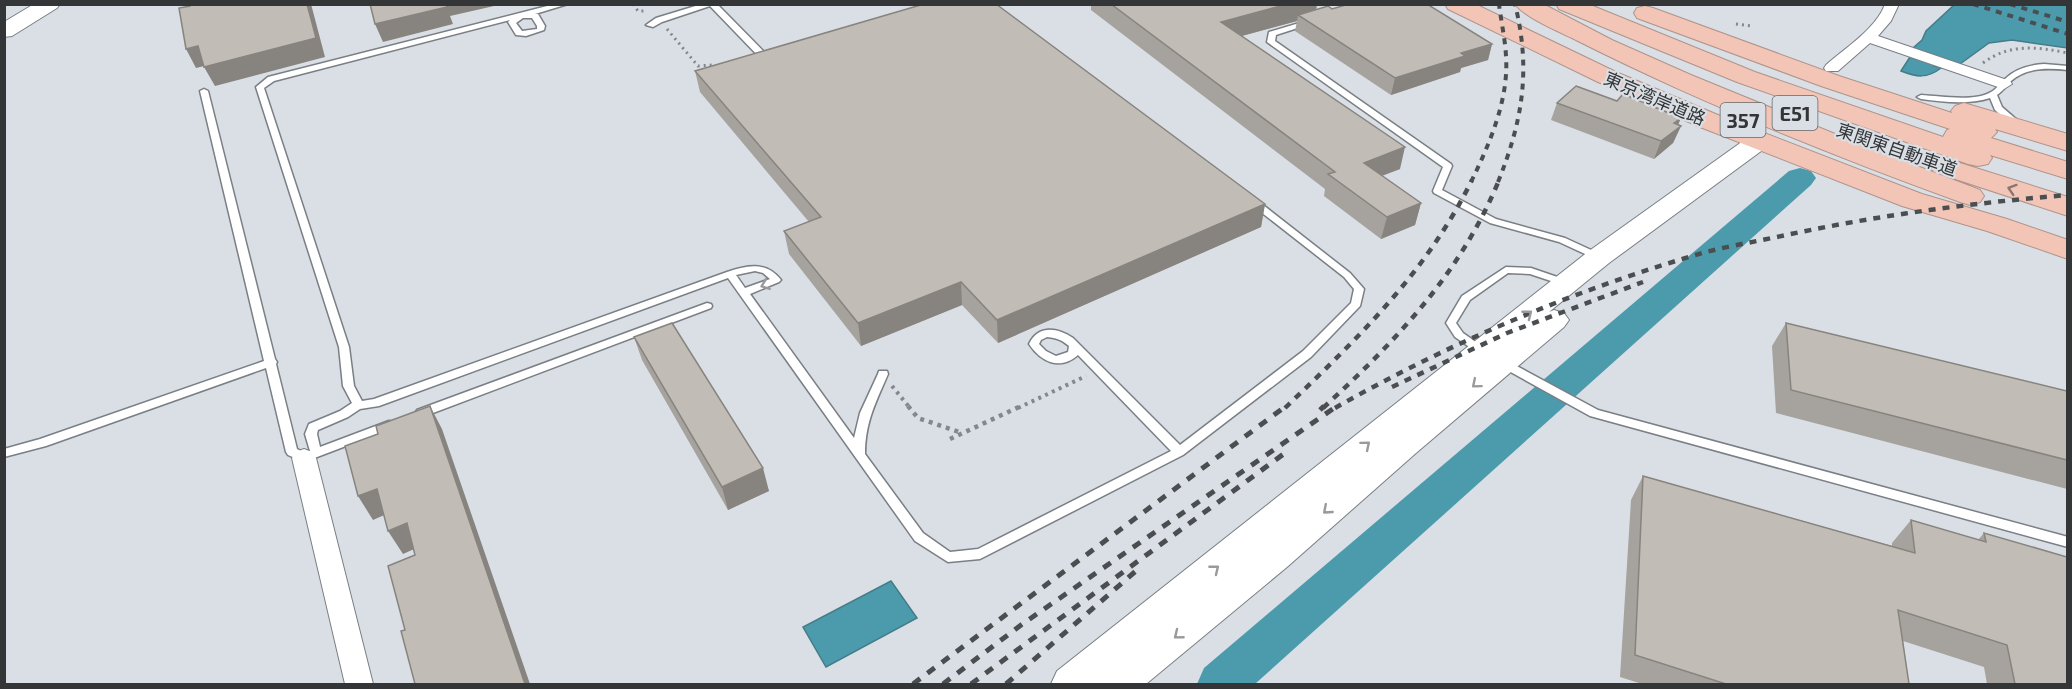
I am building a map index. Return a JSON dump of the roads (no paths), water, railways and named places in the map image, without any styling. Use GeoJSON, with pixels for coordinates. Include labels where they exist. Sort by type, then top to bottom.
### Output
{"type":"FeatureCollection","features":[{"type":"Feature","properties":{"kind":"highway","name":"東京湾岸道路"},"geometry":{"type":"LineString","coordinates":[[1455,4],[1607,77],[1768,145],[1912,200],[1997,225],[2067,250]]}},
{"type":"Feature","properties":{"kind":"highway","name":"東関東自動車道"},"geometry":{"type":"LineString","coordinates":[[1527,4],[1637,51],[1781,108],[2067,207]]}},
{"type":"Feature","properties":{"kind":"highway"},"geometry":{"type":"LineString","coordinates":[[1527,4],[1600,44],[1785,124],[1953,190],[2067,230]]}},
{"type":"Feature","properties":{"kind":"highway","name":"東関東自動車道"},"geometry":{"type":"LineString","coordinates":[[1567,4],[1619,15],[1815,102],[2067,187]]}},
{"type":"Feature","properties":{"kind":"highway"},"geometry":{"type":"LineString","coordinates":[[1656,4],[1832,68],[2067,143]]}},
{"type":"Feature","properties":{"kind":"highway","name":"東京湾岸道路"},"geometry":{"type":"LineString","coordinates":[[1487,7],[1751,123],[1919,190],[1997,225]]}},
{"type":"Feature","properties":{"kind":"highway"},"geometry":{"type":"LineString","coordinates":[[1619,15],[2067,158]]}},
{"type":"Feature","properties":{"kind":"highway"},"geometry":{"type":"LineString","coordinates":[[1619,15],[2067,171]]}},
{"type":"Feature","properties":{"kind":"street"},"geometry":{"type":"LineString","coordinates":[[4,20],[33,4]]}},
{"type":"Feature","properties":{"kind":"street"},"geometry":{"type":"LineString","coordinates":[[4,31],[50,4]]}},
{"type":"Feature","properties":{"kind":"street"},"geometry":{"type":"LineString","coordinates":[[1832,68],[1887,18],[1892,4]]}},
{"type":"Feature","properties":{"kind":"street"},"geometry":{"type":"LineString","coordinates":[[1866,37],[1972,73],[1998,89]]}},
{"type":"Feature","properties":{"kind":"street"},"geometry":{"type":"LineString","coordinates":[[1118,684],[1274,557],[1504,363],[1576,288],[1768,145]]}},
{"type":"Feature","properties":{"kind":"street"},"geometry":{"type":"LineString","coordinates":[[1071,684],[1504,363]]}},
{"type":"Feature","properties":{"kind":"street"},"geometry":{"type":"LineString","coordinates":[[310,455],[359,684]]}},
{"type":"Feature","properties":{"kind":"lane"},"geometry":{"type":"LineString","coordinates":[[358,404],[352,400],[346,374],[344,347],[260,87],[271,79],[565,4]]}},
{"type":"Feature","properties":{"kind":"lane"},"geometry":{"type":"LineString","coordinates":[[650,25],[659,20],[712,4],[768,61]]}},
{"type":"Feature","properties":{"kind":"lane"},"geometry":{"type":"LineString","coordinates":[[1317,21],[1272,34],[1270,42],[1448,166],[1437,191],[1493,221],[1562,240],[1609,262]]}},
{"type":"Feature","properties":{"kind":"lane"},"geometry":{"type":"LineString","coordinates":[[748,56],[760,53]]}},
{"type":"Feature","properties":{"kind":"lane"},"geometry":{"type":"LineString","coordinates":[[757,65],[779,57]]}},
{"type":"Feature","properties":{"kind":"lane"},"geometry":{"type":"LineString","coordinates":[[1921,97],[1968,99],[1998,89],[2025,69],[2043,66],[2067,68]]}},
{"type":"Feature","properties":{"kind":"lane"},"geometry":{"type":"LineString","coordinates":[[1998,89],[1998,108],[2026,131]]}},
{"type":"Feature","properties":{"kind":"lane"},"geometry":{"type":"LineString","coordinates":[[204,91],[272,362],[292,452],[310,455],[707,306]]}},
{"type":"Feature","properties":{"kind":"lane"},"geometry":{"type":"LineString","coordinates":[[730,273],[919,537],[948,557],[980,554],[1179,452],[1307,354],[1356,304],[1359,289],[1347,275],[1248,198]]}},
{"type":"Feature","properties":{"kind":"lane"},"geometry":{"type":"LineString","coordinates":[[310,455],[313,427],[344,414],[358,404],[375,403],[730,273],[762,268],[769,270],[776,280],[743,293]]}},
{"type":"Feature","properties":{"kind":"lane"},"geometry":{"type":"LineString","coordinates":[[1576,288],[1531,271],[1506,270],[1466,298],[1451,323],[1459,335],[1567,400],[1594,413],[2067,542]]}},
{"type":"Feature","properties":{"kind":"lane"},"geometry":{"type":"LineString","coordinates":[[1074,347],[1179,452]]}},
{"type":"Feature","properties":{"kind":"lane"},"geometry":{"type":"LineString","coordinates":[[4,453],[42,443],[272,362]]}},
{"type":"Feature","properties":{"kind":"lane"},"geometry":{"type":"LineString","coordinates":[[861,457],[858,439],[883,374]]}},
{"type":"Feature","properties":{"kind":"water"},"geometry":{"type":"Polygon","coordinates":[[[1954,5],[2067,5],[2067,48],[2012,40],[1989,43],[1960,64],[1943,58],[1934,66],[1941,68],[1931,74],[1917,76],[1901,71],[1910,57],[1916,59],[1924,52],[1913,48],[1922,40],[1926,31],[1954,5]]]}},
{"type":"Feature","properties":{"kind":"water"},"geometry":{"type":"Polygon","coordinates":[[[891,581],[917,618],[826,667],[803,627],[891,581]]]}},
{"type":"Feature","properties":{"kind":"waterway"},"geometry":{"type":"LineString","coordinates":[[1221,684],[1800,178]]}},
{"type":"Feature","properties":{"kind":"railway"},"geometry":{"type":"LineString","coordinates":[[1471,181],[1497,120],[1504,88],[1506,56],[1499,4]]}},
{"type":"Feature","properties":{"kind":"railway"},"geometry":{"type":"LineString","coordinates":[[1498,182],[1519,116],[1522,94],[1523,51],[1515,4]]}},
{"type":"Feature","properties":{"kind":"railway"},"geometry":{"type":"LineString","coordinates":[[1973,4],[2068,34]]}},
{"type":"Feature","properties":{"kind":"railway"},"geometry":{"type":"LineString","coordinates":[[2010,4],[2068,22]]}},
{"type":"Feature","properties":{"kind":"railway"},"geometry":{"type":"LineString","coordinates":[[1323,408],[1376,357],[1424,304],[1466,245],[1484,214],[1499,180]]}},
{"type":"Feature","properties":{"kind":"railway"},"geometry":{"type":"LineString","coordinates":[[1285,408],[1339,356],[1389,302],[1434,245],[1471,181]]}},
{"type":"Feature","properties":{"kind":"railway"},"geometry":{"type":"LineString","coordinates":[[1335,408],[1424,361],[1516,319],[1610,283],[1706,252],[1813,229],[1885,217],[1958,206],[2068,195]]}},
{"type":"Feature","properties":{"kind":"railway"},"geometry":{"type":"LineString","coordinates":[[1392,387],[1507,333],[1643,282]]}},
{"type":"Feature","properties":{"kind":"railway"},"geometry":{"type":"LineString","coordinates":[[913,684],[1286,406]]}},
{"type":"Feature","properties":{"kind":"railway"},"geometry":{"type":"LineString","coordinates":[[1320,410],[1324,406]]}},
{"type":"Feature","properties":{"kind":"railway"},"geometry":{"type":"LineString","coordinates":[[943,684],[1021,625],[1337,406]]}},
{"type":"Feature","properties":{"kind":"railway"},"geometry":{"type":"LineString","coordinates":[[971,684],[1289,450]]}},
{"type":"Feature","properties":{"kind":"railway"},"geometry":{"type":"LineString","coordinates":[[1006,684],[1137,570]]}}]}
